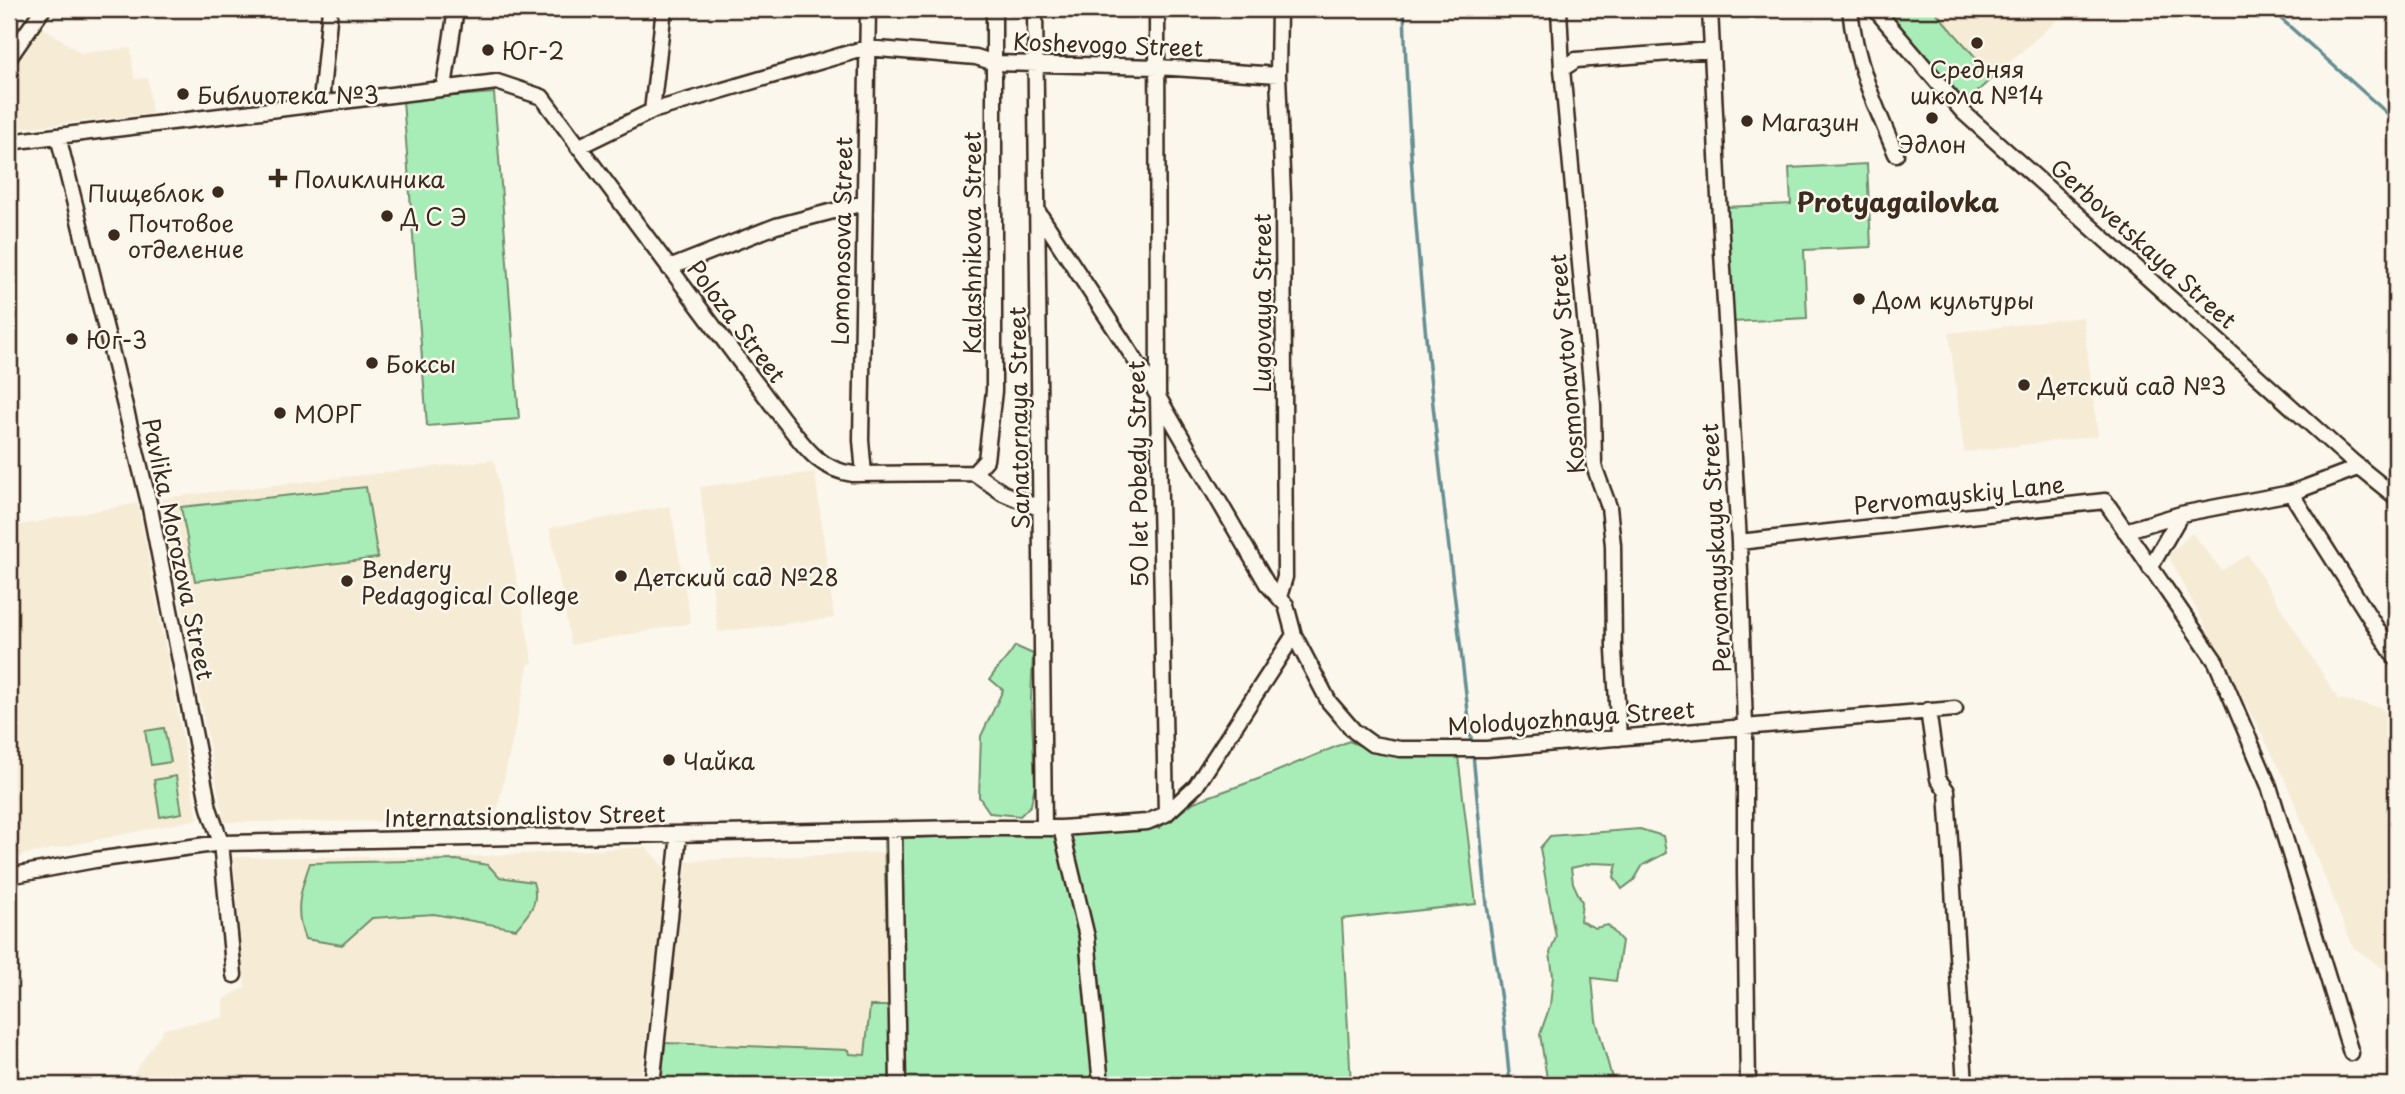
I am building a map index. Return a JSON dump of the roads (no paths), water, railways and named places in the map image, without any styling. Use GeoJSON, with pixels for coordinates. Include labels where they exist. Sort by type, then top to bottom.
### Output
{"type":"FeatureCollection","features":[{"type":"Feature","properties":{"kind":"street"},"geometry":{"type":"LineString","coordinates":[[9,58],[43,9]]}},
{"type":"Feature","properties":{"kind":"street"},"geometry":{"type":"LineString","coordinates":[[321,102],[330,9]]}},
{"type":"Feature","properties":{"kind":"street"},"geometry":{"type":"LineString","coordinates":[[444,87],[456,9]]}},
{"type":"Feature","properties":{"kind":"street"},"geometry":{"type":"LineString","coordinates":[[652,111],[664,9]]}},
{"type":"Feature","properties":{"kind":"street","name":"Lomonosova Street"},"geometry":{"type":"LineString","coordinates":[[859,474],[868,9]]}},
{"type":"Feature","properties":{"kind":"street","name":"Kalashnikova Street"},"geometry":{"type":"LineString","coordinates":[[974,473],[986,460],[994,391],[994,9]]}},
{"type":"Feature","properties":{"kind":"street","name":"Sanatornaya Street"},"geometry":{"type":"LineString","coordinates":[[1035,9],[1044,828]]}},
{"type":"Feature","properties":{"kind":"street","name":"50 let Pobedy Street"},"geometry":{"type":"LineString","coordinates":[[1157,9],[1158,396],[1166,814]]}},
{"type":"Feature","properties":{"kind":"street","name":"Lugovaya Street"},"geometry":{"type":"LineString","coordinates":[[1279,9],[1285,577],[1279,597]]}},
{"type":"Feature","properties":{"kind":"street","name":"Kosmonavtov Street"},"geometry":{"type":"LineString","coordinates":[[1559,9],[1562,69],[1593,405],[1594,466],[1609,507],[1613,545],[1614,650],[1619,738]]}},
{"type":"Feature","properties":{"kind":"street","name":"Pervomayskaya Street"},"geometry":{"type":"LineString","coordinates":[[1710,9],[1739,542],[1745,727],[1748,1085]]}},
{"type":"Feature","properties":{"kind":"street"},"geometry":{"type":"LineString","coordinates":[[1850,9],[1853,39],[1869,92],[1896,154]]}},
{"type":"Feature","properties":{"kind":"street","name":"Gerbovetskaya Street"},"geometry":{"type":"LineString","coordinates":[[1875,9],[1963,112],[2396,497]]}},
{"type":"Feature","properties":{"kind":"street","name":"Koshevogo Street"},"geometry":{"type":"LineString","coordinates":[[578,147],[652,111],[866,48],[976,57],[995,64],[1158,67],[1278,75]]}},
{"type":"Feature","properties":{"kind":"street"},"geometry":{"type":"LineString","coordinates":[[1562,69],[1576,60],[1712,50]]}},
{"type":"Feature","properties":{"kind":"street","name":"Poloza Street"},"geometry":{"type":"LineString","coordinates":[[9,142],[497,82],[542,97],[816,460],[837,472],[859,474],[974,473]]}},
{"type":"Feature","properties":{"kind":"street","name":"Pavlika Morozova Street"},"geometry":{"type":"LineString","coordinates":[[58,136],[149,503],[209,808],[221,843],[234,975]]}},
{"type":"Feature","properties":{"kind":"street"},"geometry":{"type":"LineString","coordinates":[[669,268],[776,226],[864,203]]}},
{"type":"Feature","properties":{"kind":"street","name":"Molodyozhnaya Street"},"geometry":{"type":"LineString","coordinates":[[1038,212],[1158,396],[1267,584],[1286,605],[1294,635],[1329,702],[1354,731],[1372,744],[1400,749],[1486,749],[1955,709]]}},
{"type":"Feature","properties":{"kind":"street"},"geometry":{"type":"LineString","coordinates":[[2125,531],[2181,514],[2291,492],[2360,467]]}},
{"type":"Feature","properties":{"kind":"street"},"geometry":{"type":"LineString","coordinates":[[974,473],[1003,493],[1041,509]]}},
{"type":"Feature","properties":{"kind":"street"},"geometry":{"type":"LineString","coordinates":[[2291,492],[2396,659]]}},
{"type":"Feature","properties":{"kind":"street","name":"Pervomayskiy Lane"},"geometry":{"type":"LineString","coordinates":[[1739,542],[2105,501],[2216,662],[2269,786],[2351,1053]]}},
{"type":"Feature","properties":{"kind":"street"},"geometry":{"type":"LineString","coordinates":[[2150,568],[2181,514]]}},
{"type":"Feature","properties":{"kind":"street"},"geometry":{"type":"LineString","coordinates":[[1044,828],[1147,822],[1166,814],[1196,786],[1294,635]]}},
{"type":"Feature","properties":{"kind":"street"},"geometry":{"type":"LineString","coordinates":[[1928,710],[1938,779],[1948,791],[1965,1085]]}},
{"type":"Feature","properties":{"kind":"street","name":"Internatsionalistov Street"},"geometry":{"type":"LineString","coordinates":[[9,876],[95,860],[221,843],[1044,828]]}},
{"type":"Feature","properties":{"kind":"street"},"geometry":{"type":"LineString","coordinates":[[1061,828],[1087,937],[1101,1085]]}},
{"type":"Feature","properties":{"kind":"street"},"geometry":{"type":"LineString","coordinates":[[894,829],[898,1085]]}},
{"type":"Feature","properties":{"kind":"street"},"geometry":{"type":"LineString","coordinates":[[652,1085],[679,834]]}},
{"type":"Feature","properties":{"kind":"waterway"},"geometry":{"type":"LineString","coordinates":[[1404,9],[1421,286],[1472,746]]}},
{"type":"Feature","properties":{"kind":"waterway"},"geometry":{"type":"LineString","coordinates":[[2270,9],[2396,121]]}},
{"type":"Feature","properties":{"kind":"waterway"},"geometry":{"type":"LineString","coordinates":[[1473,754],[1487,905],[1504,1021],[1510,1085]]}},
{"type":"Feature","properties":{"kind":"place","name":"Средняя школа №14"},"geometry":{"type":"Point","coordinates":[1977,43]}},
{"type":"Feature","properties":{"kind":"place","name":"Юг-2"},"geometry":{"type":"Point","coordinates":[488,50]}},
{"type":"Feature","properties":{"kind":"place","name":"Библиотека №3"},"geometry":{"type":"Point","coordinates":[183,94]}},
{"type":"Feature","properties":{"kind":"place","name":"Эдлон"},"geometry":{"type":"Point","coordinates":[1932,118]}},
{"type":"Feature","properties":{"kind":"place","name":"Магазин"},"geometry":{"type":"Point","coordinates":[1747,121]}},
{"type":"Feature","properties":{"kind":"place","name":"Поликлиника"},"geometry":{"type":"Point","coordinates":[278,178]}},
{"type":"Feature","properties":{"kind":"place","name":"Пищеблок"},"geometry":{"type":"Point","coordinates":[218,192]}},
{"type":"Feature","properties":{"kind":"place","name":"Д С Э"},"geometry":{"type":"Point","coordinates":[387,216]}},
{"type":"Feature","properties":{"kind":"place","name":"Почтовое отделение"},"geometry":{"type":"Point","coordinates":[114,235]}},
{"type":"Feature","properties":{"kind":"place","name":"Дом культуры"},"geometry":{"type":"Point","coordinates":[1859,299]}},
{"type":"Feature","properties":{"kind":"place","name":"Юг-3"},"geometry":{"type":"Point","coordinates":[72,339]}},
{"type":"Feature","properties":{"kind":"place","name":"Боксы"},"geometry":{"type":"Point","coordinates":[372,363]}},
{"type":"Feature","properties":{"kind":"place","name":"Детский сад №3"},"geometry":{"type":"Point","coordinates":[2024,385]}},
{"type":"Feature","properties":{"kind":"place","name":"МОРГ"},"geometry":{"type":"Point","coordinates":[280,413]}},
{"type":"Feature","properties":{"kind":"place","name":"Детский сад №28"},"geometry":{"type":"Point","coordinates":[621,576]}},
{"type":"Feature","properties":{"kind":"place","name":"Bendery Pedagogical College"},"geometry":{"type":"Point","coordinates":[347,581]}},
{"type":"Feature","properties":{"kind":"place","name":"Чайка"},"geometry":{"type":"Point","coordinates":[669,760]}},
{"type":"Feature","properties":{"kind":"district","name":"Protyagailovka"},"geometry":{"type":"Point","coordinates":[1898,201]}}]}
